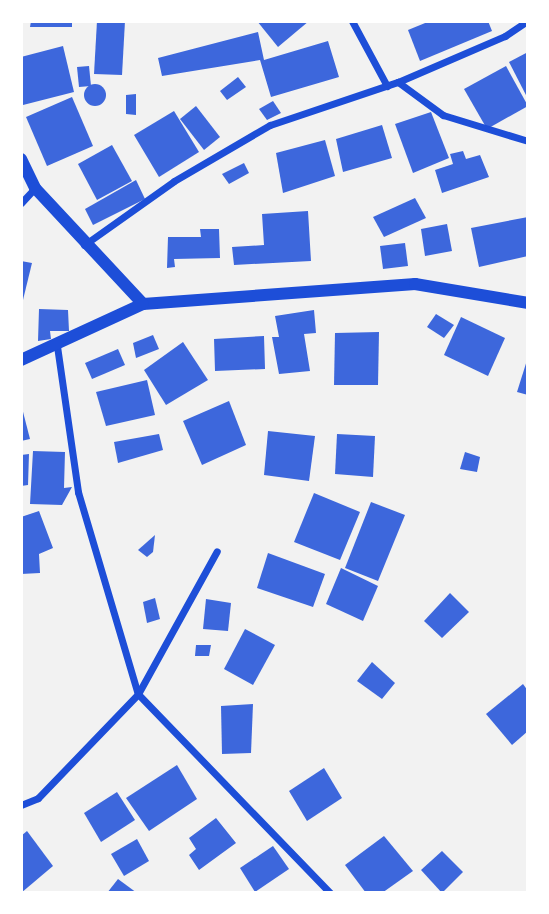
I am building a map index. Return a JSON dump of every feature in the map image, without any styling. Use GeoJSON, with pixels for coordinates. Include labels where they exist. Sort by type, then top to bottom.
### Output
{"type":"FeatureCollection","features":[{"type":"Feature","properties":{"kind":"street"},"geometry":{"type":"LineString","coordinates":[[352,21],[387,86]]}},
{"type":"Feature","properties":{"kind":"street"},"geometry":{"type":"LineString","coordinates":[[84,245],[174,181],[270,125],[398,82],[505,36],[527,21]]}},
{"type":"Feature","properties":{"kind":"street"},"geometry":{"type":"LineString","coordinates":[[398,82],[443,115],[528,141]]}},
{"type":"Feature","properties":{"kind":"street"},"geometry":{"type":"LineString","coordinates":[[21,159],[35,188],[84,245],[143,304]]}},
{"type":"Feature","properties":{"kind":"street"},"geometry":{"type":"LineString","coordinates":[[21,203],[35,188]]}},
{"type":"Feature","properties":{"kind":"street"},"geometry":{"type":"LineString","coordinates":[[21,360],[57,346],[143,304],[415,284],[528,303]]}},
{"type":"Feature","properties":{"kind":"street"},"geometry":{"type":"LineString","coordinates":[[57,346],[78,492],[138,694],[330,893]]}},
{"type":"Feature","properties":{"kind":"street"},"geometry":{"type":"LineString","coordinates":[[21,805],[38,798],[138,694],[217,551]]}},
{"type":"Feature","properties":{"kind":"building"},"geometry":{"type":"Polygon","coordinates":[[[31,21],[72,21],[72,27],[30,27],[31,21]]]}},
{"type":"Feature","properties":{"kind":"building"},"geometry":{"type":"Polygon","coordinates":[[[97,21],[125,21],[122,75],[94,74],[97,21]]]}},
{"type":"Feature","properties":{"kind":"building"},"geometry":{"type":"Polygon","coordinates":[[[257,21],[309,21],[278,47],[257,21]]]}},
{"type":"Feature","properties":{"kind":"building"},"geometry":{"type":"Polygon","coordinates":[[[430,21],[488,21],[492,31],[420,61],[408,30],[430,21]]]}},
{"type":"Feature","properties":{"kind":"building"},"geometry":{"type":"Polygon","coordinates":[[[258,32],[264,60],[328,41],[339,77],[271,97],[260,60],[162,76],[158,58],[258,32]]]}},
{"type":"Feature","properties":{"kind":"building"},"geometry":{"type":"Polygon","coordinates":[[[63,46],[74,92],[23,105],[21,57],[63,46]]]}},
{"type":"Feature","properties":{"kind":"building"},"geometry":{"type":"Polygon","coordinates":[[[528,52],[528,99],[509,62],[528,52]]]}},
{"type":"Feature","properties":{"kind":"building"},"geometry":{"type":"Polygon","coordinates":[[[89,66],[91,86],[79,87],[77,67],[89,66]]]}},
{"type":"Feature","properties":{"kind":"building"},"geometry":{"type":"Polygon","coordinates":[[[506,66],[528,106],[487,129],[464,89],[506,66]]]}},
{"type":"Feature","properties":{"kind":"building"},"geometry":{"type":"Polygon","coordinates":[[[238,77],[246,87],[227,100],[220,91],[238,77]]]}},
{"type":"Feature","properties":{"kind":"building"},"geometry":{"type":"Polygon","coordinates":[[[95,84],[103,87],[106,95],[103,103],[95,106],[87,103],[84,95],[87,87],[95,84]]]}},
{"type":"Feature","properties":{"kind":"building"},"geometry":{"type":"Polygon","coordinates":[[[136,94],[136,115],[126,114],[126,95],[136,94]]]}},
{"type":"Feature","properties":{"kind":"building"},"geometry":{"type":"Polygon","coordinates":[[[72,97],[93,146],[47,166],[26,117],[72,97]]]}},
{"type":"Feature","properties":{"kind":"building"},"geometry":{"type":"Polygon","coordinates":[[[273,101],[281,113],[267,120],[259,109],[273,101]]]}},
{"type":"Feature","properties":{"kind":"building"},"geometry":{"type":"Polygon","coordinates":[[[196,106],[220,137],[204,150],[180,119],[196,106]]]}},
{"type":"Feature","properties":{"kind":"building"},"geometry":{"type":"Polygon","coordinates":[[[174,111],[199,152],[159,177],[134,135],[174,111]]]}},
{"type":"Feature","properties":{"kind":"building"},"geometry":{"type":"Polygon","coordinates":[[[431,112],[449,158],[413,173],[395,124],[431,112]]]}},
{"type":"Feature","properties":{"kind":"building"},"geometry":{"type":"Polygon","coordinates":[[[382,125],[392,158],[343,172],[336,139],[382,125]]]}},
{"type":"Feature","properties":{"kind":"building"},"geometry":{"type":"Polygon","coordinates":[[[325,140],[335,176],[283,193],[276,153],[325,140]]]}},
{"type":"Feature","properties":{"kind":"building"},"geometry":{"type":"Polygon","coordinates":[[[112,145],[132,181],[97,200],[78,164],[112,145]]]}},
{"type":"Feature","properties":{"kind":"building"},"geometry":{"type":"Polygon","coordinates":[[[463,151],[466,159],[480,155],[489,177],[442,193],[435,170],[453,164],[450,154],[463,151]]]}},
{"type":"Feature","properties":{"kind":"building"},"geometry":{"type":"Polygon","coordinates":[[[244,163],[249,173],[229,184],[222,174],[244,163]]]}},
{"type":"Feature","properties":{"kind":"building"},"geometry":{"type":"Polygon","coordinates":[[[136,180],[145,199],[93,225],[85,209],[136,180]]]}},
{"type":"Feature","properties":{"kind":"building"},"geometry":{"type":"Polygon","coordinates":[[[415,198],[426,218],[384,237],[373,217],[415,198]]]}},
{"type":"Feature","properties":{"kind":"building"},"geometry":{"type":"Polygon","coordinates":[[[308,211],[311,261],[234,265],[232,247],[264,245],[262,214],[308,211]]]}},
{"type":"Feature","properties":{"kind":"building"},"geometry":{"type":"Polygon","coordinates":[[[528,217],[528,256],[479,267],[471,228],[528,217]]]}},
{"type":"Feature","properties":{"kind":"building"},"geometry":{"type":"Polygon","coordinates":[[[447,224],[452,251],[425,256],[421,229],[447,224]]]}},
{"type":"Feature","properties":{"kind":"building"},"geometry":{"type":"Polygon","coordinates":[[[200,229],[219,229],[220,258],[174,259],[175,267],[167,268],[168,237],[201,237],[200,229]]]}},
{"type":"Feature","properties":{"kind":"building"},"geometry":{"type":"Polygon","coordinates":[[[405,243],[408,266],[383,269],[380,246],[405,243]]]}},
{"type":"Feature","properties":{"kind":"building"},"geometry":{"type":"Polygon","coordinates":[[[21,261],[32,263],[22,304],[21,304],[21,261]]]}},
{"type":"Feature","properties":{"kind":"building"},"geometry":{"type":"Polygon","coordinates":[[[39,309],[68,310],[69,331],[50,331],[51,339],[38,341],[39,309]]]}},
{"type":"Feature","properties":{"kind":"building"},"geometry":{"type":"Polygon","coordinates":[[[314,310],[316,333],[304,334],[310,371],[279,374],[272,337],[279,337],[275,316],[314,310]]]}},
{"type":"Feature","properties":{"kind":"building"},"geometry":{"type":"Polygon","coordinates":[[[436,314],[454,325],[444,338],[427,327],[436,314]]]}},
{"type":"Feature","properties":{"kind":"building"},"geometry":{"type":"Polygon","coordinates":[[[461,317],[505,338],[488,376],[444,355],[461,317]]]}},
{"type":"Feature","properties":{"kind":"building"},"geometry":{"type":"Polygon","coordinates":[[[379,332],[378,385],[334,385],[335,333],[379,332]]]}},
{"type":"Feature","properties":{"kind":"building"},"geometry":{"type":"Polygon","coordinates":[[[153,335],[159,349],[136,358],[133,343],[153,335]]]}},
{"type":"Feature","properties":{"kind":"building"},"geometry":{"type":"Polygon","coordinates":[[[264,336],[265,369],[215,371],[214,339],[264,336]]]}},
{"type":"Feature","properties":{"kind":"building"},"geometry":{"type":"Polygon","coordinates":[[[183,342],[208,380],[166,405],[144,370],[183,342]]]}},
{"type":"Feature","properties":{"kind":"building"},"geometry":{"type":"Polygon","coordinates":[[[118,349],[125,365],[92,379],[85,363],[118,349]]]}},
{"type":"Feature","properties":{"kind":"building"},"geometry":{"type":"Polygon","coordinates":[[[528,357],[528,395],[517,392],[528,357]]]}},
{"type":"Feature","properties":{"kind":"building"},"geometry":{"type":"Polygon","coordinates":[[[147,380],[155,415],[106,426],[96,392],[147,380]]]}},
{"type":"Feature","properties":{"kind":"building"},"geometry":{"type":"Polygon","coordinates":[[[229,401],[246,445],[202,465],[183,421],[229,401]]]}},
{"type":"Feature","properties":{"kind":"building"},"geometry":{"type":"Polygon","coordinates":[[[21,404],[30,439],[21,441],[21,404]]]}},
{"type":"Feature","properties":{"kind":"building"},"geometry":{"type":"Polygon","coordinates":[[[268,431],[315,436],[309,481],[264,475],[268,431]]]}},
{"type":"Feature","properties":{"kind":"building"},"geometry":{"type":"Polygon","coordinates":[[[159,434],[163,450],[118,463],[114,442],[159,434]]]}},
{"type":"Feature","properties":{"kind":"building"},"geometry":{"type":"Polygon","coordinates":[[[337,434],[375,436],[373,477],[335,474],[337,434]]]}},
{"type":"Feature","properties":{"kind":"building"},"geometry":{"type":"Polygon","coordinates":[[[33,451],[65,452],[64,488],[72,487],[62,505],[30,504],[33,451]]]}},
{"type":"Feature","properties":{"kind":"building"},"geometry":{"type":"Polygon","coordinates":[[[465,452],[480,457],[477,472],[460,469],[465,452]]]}},
{"type":"Feature","properties":{"kind":"building"},"geometry":{"type":"Polygon","coordinates":[[[29,454],[28,485],[21,486],[21,455],[29,454]]]}},
{"type":"Feature","properties":{"kind":"building"},"geometry":{"type":"Polygon","coordinates":[[[314,493],[360,512],[340,560],[294,542],[314,493]]]}},
{"type":"Feature","properties":{"kind":"building"},"geometry":{"type":"Polygon","coordinates":[[[371,502],[405,515],[378,581],[345,568],[371,502]]]}},
{"type":"Feature","properties":{"kind":"building"},"geometry":{"type":"Polygon","coordinates":[[[39,511],[53,548],[39,554],[40,573],[21,574],[21,517],[39,511]]]}},
{"type":"Feature","properties":{"kind":"building"},"geometry":{"type":"Polygon","coordinates":[[[155,535],[153,552],[147,557],[138,550],[155,535]]]}},
{"type":"Feature","properties":{"kind":"building"},"geometry":{"type":"Polygon","coordinates":[[[268,553],[325,574],[313,607],[257,588],[268,553]]]}},
{"type":"Feature","properties":{"kind":"building"},"geometry":{"type":"Polygon","coordinates":[[[341,568],[378,586],[363,621],[326,604],[341,568]]]}},
{"type":"Feature","properties":{"kind":"building"},"geometry":{"type":"Polygon","coordinates":[[[450,593],[469,612],[442,638],[424,621],[450,593]]]}},
{"type":"Feature","properties":{"kind":"building"},"geometry":{"type":"Polygon","coordinates":[[[155,598],[160,619],[147,623],[143,602],[155,598]]]}},
{"type":"Feature","properties":{"kind":"building"},"geometry":{"type":"Polygon","coordinates":[[[206,599],[231,603],[228,631],[203,629],[206,599]]]}},
{"type":"Feature","properties":{"kind":"building"},"geometry":{"type":"Polygon","coordinates":[[[245,629],[275,645],[253,685],[224,669],[245,629]]]}},
{"type":"Feature","properties":{"kind":"building"},"geometry":{"type":"Polygon","coordinates":[[[196,645],[211,645],[209,656],[195,656],[196,645]]]}},
{"type":"Feature","properties":{"kind":"building"},"geometry":{"type":"Polygon","coordinates":[[[372,662],[395,683],[382,699],[357,681],[372,662]]]}},
{"type":"Feature","properties":{"kind":"building"},"geometry":{"type":"Polygon","coordinates":[[[523,684],[528,691],[528,731],[512,745],[486,714],[523,684]]]}},
{"type":"Feature","properties":{"kind":"building"},"geometry":{"type":"Polygon","coordinates":[[[253,704],[251,753],[222,754],[221,706],[253,704]]]}},
{"type":"Feature","properties":{"kind":"building"},"geometry":{"type":"Polygon","coordinates":[[[177,765],[197,799],[149,831],[126,798],[177,765]]]}},
{"type":"Feature","properties":{"kind":"building"},"geometry":{"type":"Polygon","coordinates":[[[324,768],[342,798],[307,821],[289,791],[324,768]]]}},
{"type":"Feature","properties":{"kind":"building"},"geometry":{"type":"Polygon","coordinates":[[[117,792],[135,820],[101,842],[84,813],[117,792]]]}},
{"type":"Feature","properties":{"kind":"building"},"geometry":{"type":"Polygon","coordinates":[[[216,818],[236,843],[199,870],[189,855],[196,849],[189,838],[216,818]]]}},
{"type":"Feature","properties":{"kind":"building"},"geometry":{"type":"Polygon","coordinates":[[[27,831],[53,866],[21,893],[21,836],[27,831]]]}},
{"type":"Feature","properties":{"kind":"building"},"geometry":{"type":"Polygon","coordinates":[[[384,836],[413,871],[382,893],[366,893],[345,865],[384,836]]]}},
{"type":"Feature","properties":{"kind":"building"},"geometry":{"type":"Polygon","coordinates":[[[137,839],[149,861],[124,876],[111,854],[137,839]]]}},
{"type":"Feature","properties":{"kind":"building"},"geometry":{"type":"Polygon","coordinates":[[[273,846],[289,869],[255,892],[240,868],[273,846]]]}},
{"type":"Feature","properties":{"kind":"building"},"geometry":{"type":"Polygon","coordinates":[[[442,851],[463,872],[442,893],[421,870],[442,851]]]}},
{"type":"Feature","properties":{"kind":"building"},"geometry":{"type":"Polygon","coordinates":[[[118,879],[137,893],[107,893],[118,879]]]}}]}
